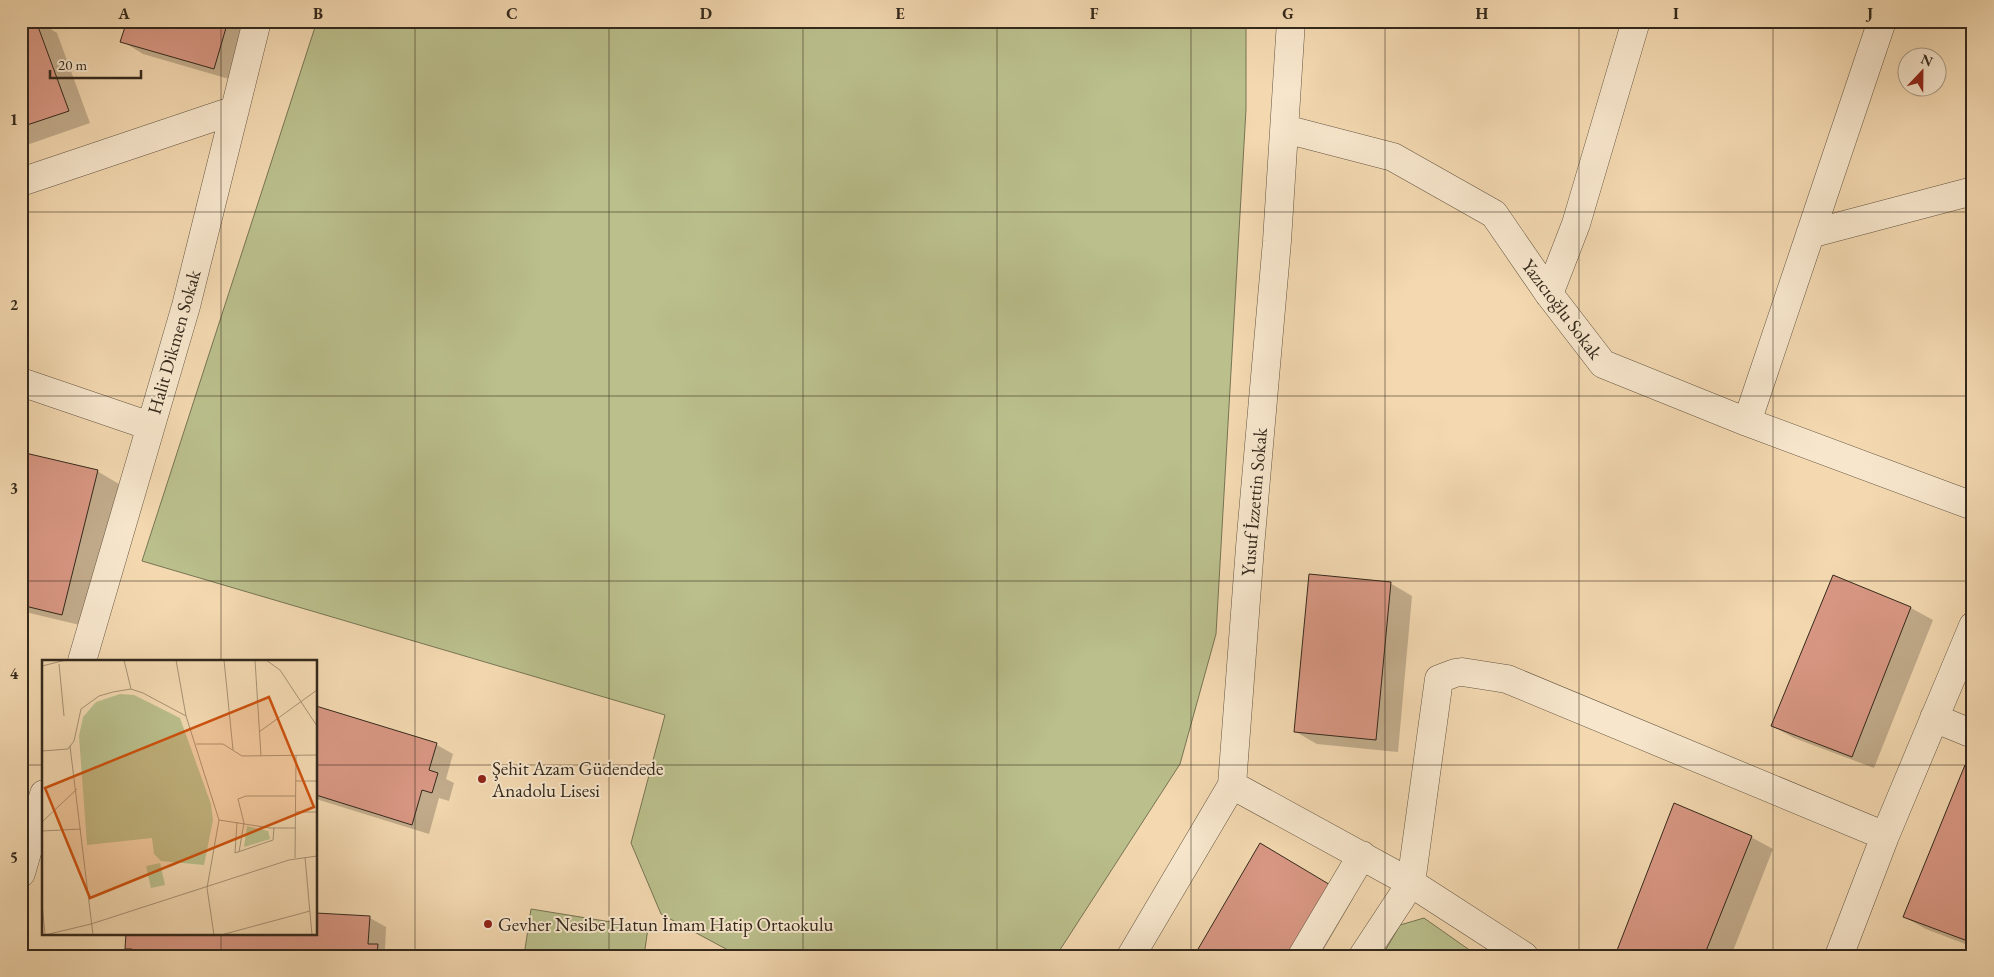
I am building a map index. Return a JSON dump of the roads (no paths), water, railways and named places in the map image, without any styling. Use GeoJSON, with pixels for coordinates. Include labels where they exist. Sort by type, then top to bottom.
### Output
{"type":"FeatureCollection","features":[{"type":"Feature","properties":{"kind":"street","name":"Halit Dikmen Sokak"},"geometry":{"type":"LineString","coordinates":[[82,660],[186,306],[257,21]]}},
{"type":"Feature","properties":{"kind":"street","name":"Yusuf İzzettin Sokak"},"geometry":{"type":"LineString","coordinates":[[1132,956],[1232,784],[1249,557],[1277,242],[1291,21]]}},
{"type":"Feature","properties":{"kind":"street"},"geometry":{"type":"LineString","coordinates":[[1549,294],[1576,224],[1636,21]]}},
{"type":"Feature","properties":{"kind":"street"},"geometry":{"type":"LineString","coordinates":[[1747,422],[1882,21]]}},
{"type":"Feature","properties":{"kind":"street"},"geometry":{"type":"LineString","coordinates":[[21,182],[235,110]]}},
{"type":"Feature","properties":{"kind":"street","name":"Yazıcıoğlu Sokak"},"geometry":{"type":"LineString","coordinates":[[1285,130],[1393,157],[1494,214],[1549,294],[1603,364],[1747,422],[1973,506]]}},
{"type":"Feature","properties":{"kind":"street"},"geometry":{"type":"LineString","coordinates":[[1810,234],[1973,191]]}},
{"type":"Feature","properties":{"kind":"street"},"geometry":{"type":"LineString","coordinates":[[21,382],[150,426]]}},
{"type":"Feature","properties":{"kind":"street"},"geometry":{"type":"LineString","coordinates":[[1839,956],[1885,836],[1973,626]]}},
{"type":"Feature","properties":{"kind":"street"},"geometry":{"type":"LineString","coordinates":[[1363,956],[1410,883],[1439,679],[1455,673],[1462,672],[1507,679],[1885,836]]}},
{"type":"Feature","properties":{"kind":"street"},"geometry":{"type":"LineString","coordinates":[[1934,718],[1973,734]]}},
{"type":"Feature","properties":{"kind":"street"},"geometry":{"type":"LineString","coordinates":[[1232,784],[1410,883],[1524,956]]}},
{"type":"Feature","properties":{"kind":"street"},"geometry":{"type":"LineString","coordinates":[[21,873],[42,801]]}},
{"type":"Feature","properties":{"kind":"street"},"geometry":{"type":"LineString","coordinates":[[1302,956],[1362,855]]}},
{"type":"Feature","properties":{"kind":"place","name":"Şehit Azam Güdendede Anadolu Lisesi"},"geometry":{"type":"Point","coordinates":[482,779]}},
{"type":"Feature","properties":{"kind":"place","name":"Gevher Nesibe Hatun İmam Hatip Ortaokulu"},"geometry":{"type":"Point","coordinates":[488,924]}}]}
